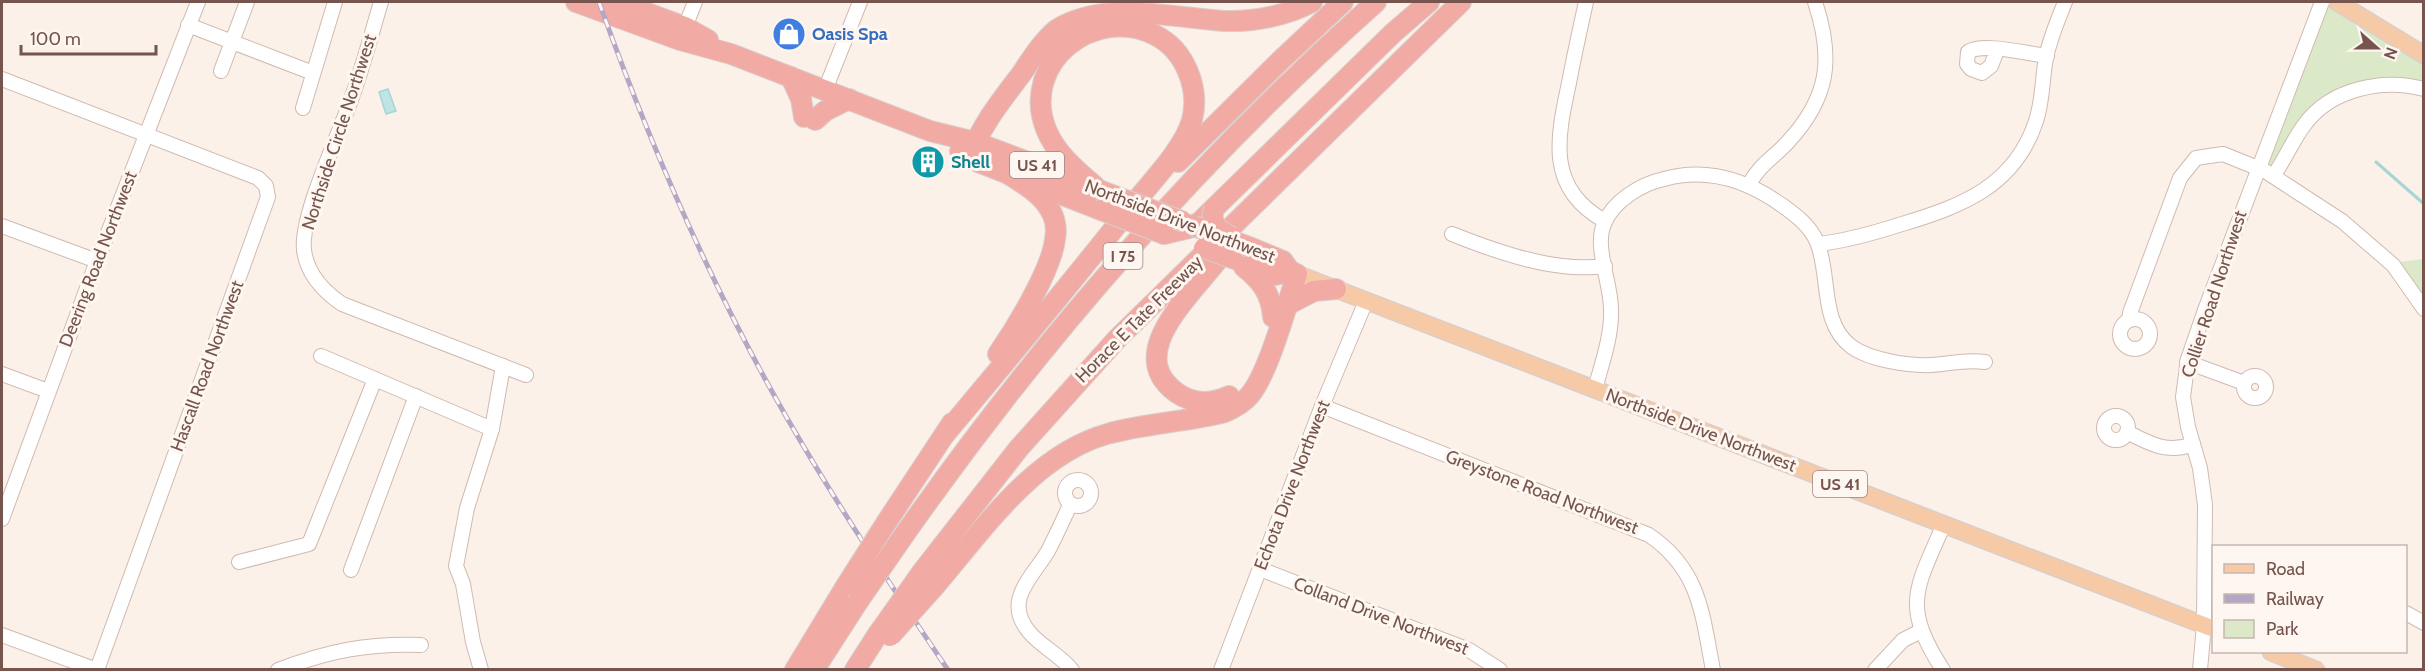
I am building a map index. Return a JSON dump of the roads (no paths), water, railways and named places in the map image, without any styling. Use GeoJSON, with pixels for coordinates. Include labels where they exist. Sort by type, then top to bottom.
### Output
{"type":"FeatureCollection","features":[{"type":"Feature","properties":{"kind":"highway","name":"Northside Drive Northwest"},"geometry":{"type":"LineString","coordinates":[[576,2],[680,40],[731,54],[930,131],[972,150],[1191,221],[1247,258]]}},
{"type":"Feature","properties":{"kind":"highway","name":"Northside Drive Northwest"},"geometry":{"type":"LineString","coordinates":[[618,2],[685,27],[731,54]]}},
{"type":"Feature","properties":{"kind":"highway"},"geometry":{"type":"LineString","coordinates":[[972,150],[981,128],[1043,44],[1057,29],[1073,18],[1093,11],[1114,8],[1227,21],[1256,19],[1287,12],[1312,2]]}},
{"type":"Feature","properties":{"kind":"highway"},"geometry":{"type":"LineString","coordinates":[[1118,224],[1251,89],[1343,2]]}},
{"type":"Feature","properties":{"kind":"highway","name":"I 75"},"geometry":{"type":"LineString","coordinates":[[814,669],[902,538],[1028,369],[1137,240],[1252,119],[1376,2]]}},
{"type":"Feature","properties":{"kind":"highway"},"geometry":{"type":"LineString","coordinates":[[1164,234],[1214,209],[1394,25],[1409,2]]}},
{"type":"Feature","properties":{"kind":"highway"},"geometry":{"type":"LineString","coordinates":[[1191,221],[1394,25],[1429,2]]}},
{"type":"Feature","properties":{"kind":"highway","name":"Horace E Tate Freeway"},"geometry":{"type":"LineString","coordinates":[[857,669],[928,579],[1019,448],[1117,339],[1461,2]]}},
{"type":"Feature","properties":{"kind":"highway"},"geometry":{"type":"LineString","coordinates":[[1414,47],[1473,2]]}},
{"type":"Feature","properties":{"kind":"highway"},"geometry":{"type":"LineString","coordinates":[[945,434],[1118,224],[1183,141],[1194,107],[1192,83],[1182,61],[1176,52],[1156,35],[1126,26],[1110,26],[1092,30],[1076,38],[1061,50],[1044,79],[1041,95],[1043,119],[1052,143],[1099,190]]}},
{"type":"Feature","properties":{"kind":"highway"},"geometry":{"type":"LineString","coordinates":[[791,77],[809,119],[849,99]]}},
{"type":"Feature","properties":{"kind":"highway"},"geometry":{"type":"LineString","coordinates":[[1336,289],[1314,291],[1280,311],[1251,371],[1238,390],[1230,396],[1210,402],[1191,400],[1175,392],[1164,379],[1157,363],[1157,351],[1160,337],[1177,310],[1354,106]]}},
{"type":"Feature","properties":{"kind":"highway","name":"Northside Drive Northwest"},"geometry":{"type":"LineString","coordinates":[[972,150],[1007,173],[1101,210],[1204,248],[1247,258],[1283,261],[1294,273]]}},
{"type":"Feature","properties":{"kind":"highway"},"geometry":{"type":"LineString","coordinates":[[795,669],[888,520],[1026,308],[1048,262],[1056,239],[1054,217],[1049,207],[1027,186],[1007,173]]}},
{"type":"Feature","properties":{"kind":"highway"},"geometry":{"type":"LineString","coordinates":[[1214,209],[1213,221],[1247,258],[1280,311]]}},
{"type":"Feature","properties":{"kind":"highway"},"geometry":{"type":"LineString","coordinates":[[1191,221],[1204,248]]}},
{"type":"Feature","properties":{"kind":"highway"},"geometry":{"type":"LineString","coordinates":[[928,579],[1042,468],[1070,448],[1109,433],[1215,414],[1238,406],[1248,397],[1262,375],[1280,311],[1294,273]]}},
{"type":"Feature","properties":{"kind":"main road"},"geometry":{"type":"LineString","coordinates":[[2337,2],[2424,55]]}},
{"type":"Feature","properties":{"kind":"main road","name":"Northside Drive Northwest"},"geometry":{"type":"LineString","coordinates":[[1294,273],[2209,627]]}},
{"type":"Feature","properties":{"kind":"main road"},"geometry":{"type":"LineString","coordinates":[[2276,653],[2316,669]]}},
{"type":"Feature","properties":{"kind":"street","name":"Deering Road Northwest"},"geometry":{"type":"LineString","coordinates":[[2,519],[145,134],[198,2]]}},
{"type":"Feature","properties":{"kind":"street"},"geometry":{"type":"LineString","coordinates":[[221,71],[247,2]]}},
{"type":"Feature","properties":{"kind":"street"},"geometry":{"type":"LineString","coordinates":[[303,108],[335,2]]}},
{"type":"Feature","properties":{"kind":"street","name":"Northside Circle Northwest"},"geometry":{"type":"LineString","coordinates":[[381,2],[354,93],[306,220],[304,239],[306,259],[319,285],[342,304],[526,375]]}},
{"type":"Feature","properties":{"kind":"street"},"geometry":{"type":"LineString","coordinates":[[685,27],[695,2]]}},
{"type":"Feature","properties":{"kind":"street"},"geometry":{"type":"LineString","coordinates":[[825,90],[860,2]]}},
{"type":"Feature","properties":{"kind":"street"},"geometry":{"type":"LineString","coordinates":[[1586,2],[1560,124],[1559,149],[1563,173],[1572,194],[1585,210],[1605,221]]}},
{"type":"Feature","properties":{"kind":"street"},"geometry":{"type":"LineString","coordinates":[[1749,185],[1759,168],[1804,124],[1815,106],[1824,82],[1825,38],[1815,2]]}},
{"type":"Feature","properties":{"kind":"street"},"geometry":{"type":"LineString","coordinates":[[1818,244],[1858,237],[1937,213],[1966,202],[1991,186],[2014,162],[2031,133],[2041,103],[2047,56],[2065,2]]}},
{"type":"Feature","properties":{"kind":"street","name":"Collier Road Northwest"},"geometry":{"type":"LineString","coordinates":[[2200,669],[2209,627],[2205,505],[2200,468],[2185,414],[2183,397],[2187,362],[2257,168],[2322,2]]}},
{"type":"Feature","properties":{"kind":"street"},"geometry":{"type":"LineString","coordinates":[[189,25],[313,73]]}},
{"type":"Feature","properties":{"kind":"street"},"geometry":{"type":"LineString","coordinates":[[1997,50],[2047,56]]}},
{"type":"Feature","properties":{"kind":"street","name":"Hascall Road Northwest"},"geometry":{"type":"LineString","coordinates":[[2,78],[258,178],[266,186],[268,196],[97,669]]}},
{"type":"Feature","properties":{"kind":"street"},"geometry":{"type":"LineString","coordinates":[[2273,176],[2306,123],[2328,102],[2362,88],[2391,85],[2424,89]]}},
{"type":"Feature","properties":{"kind":"street"},"geometry":{"type":"LineString","coordinates":[[2129,320],[2180,178],[2196,158],[2223,154],[2273,176],[2342,221],[2378,250],[2405,280],[2424,309]]}},
{"type":"Feature","properties":{"kind":"street"},"geometry":{"type":"LineString","coordinates":[[1594,389],[1611,326],[1611,298],[1600,241],[1605,221],[1612,210],[1629,195],[1664,178],[1710,175],[1731,178],[1749,185],[1799,217],[1818,244],[1832,319],[1839,333],[1853,347],[1873,357],[1917,365],[1934,365],[1961,360],[1985,362]]}},
{"type":"Feature","properties":{"kind":"street"},"geometry":{"type":"LineString","coordinates":[[2,226],[97,261]]}},
{"type":"Feature","properties":{"kind":"street"},"geometry":{"type":"LineString","coordinates":[[1452,234],[1524,259],[1583,267],[1605,266]]}},
{"type":"Feature","properties":{"kind":"street","name":"Echota Drive Northwest"},"geometry":{"type":"LineString","coordinates":[[1221,669],[1366,300]]}},
{"type":"Feature","properties":{"kind":"street"},"geometry":{"type":"LineString","coordinates":[[321,356],[492,429]]}},
{"type":"Feature","properties":{"kind":"street"},"geometry":{"type":"LineString","coordinates":[[2187,362],[2244,383]]}},
{"type":"Feature","properties":{"kind":"street"},"geometry":{"type":"LineString","coordinates":[[481,669],[473,642],[463,584],[456,566],[467,508],[492,429],[502,366]]}},
{"type":"Feature","properties":{"kind":"street"},"geometry":{"type":"LineString","coordinates":[[2,374],[48,391]]}},
{"type":"Feature","properties":{"kind":"street"},"geometry":{"type":"LineString","coordinates":[[240,562],[309,544],[375,379]]}},
{"type":"Feature","properties":{"kind":"street"},"geometry":{"type":"LineString","coordinates":[[351,570],[416,396]]}},
{"type":"Feature","properties":{"kind":"street","name":"Greystone Road Northwest"},"geometry":{"type":"LineString","coordinates":[[1323,406],[1650,534],[1676,556],[1692,582],[1701,609],[1713,669]]}},
{"type":"Feature","properties":{"kind":"street"},"geometry":{"type":"LineString","coordinates":[[2127,432],[2169,449],[2178,449],[2193,444]]}},
{"type":"Feature","properties":{"kind":"street"},"geometry":{"type":"LineString","coordinates":[[1070,505],[1047,552],[1023,585],[1019,601],[1021,617],[1030,633],[1072,669]]}},
{"type":"Feature","properties":{"kind":"street"},"geometry":{"type":"LineString","coordinates":[[1943,669],[1921,631],[1916,611],[1917,590],[1944,524]]}},
{"type":"Feature","properties":{"kind":"street","name":"Colland Drive Northwest"},"geometry":{"type":"LineString","coordinates":[[1260,569],[1469,650],[1500,669]]}},
{"type":"Feature","properties":{"kind":"street"},"geometry":{"type":"LineString","coordinates":[[2407,613],[2424,623]]}},
{"type":"Feature","properties":{"kind":"street"},"geometry":{"type":"LineString","coordinates":[[1875,669],[1903,640],[1921,631]]}},
{"type":"Feature","properties":{"kind":"street"},"geometry":{"type":"LineString","coordinates":[[2,635],[97,669]]}},
{"type":"Feature","properties":{"kind":"street"},"geometry":{"type":"LineString","coordinates":[[279,669],[315,663],[367,645],[421,645]]}},
{"type":"Feature","properties":{"kind":"water"},"geometry":{"type":"Polygon","coordinates":[[[388,89],[396,111],[386,114],[379,92],[388,89]]]}},
{"type":"Feature","properties":{"kind":"waterway"},"geometry":{"type":"LineString","coordinates":[[2376,162],[2424,204]]}},
{"type":"Feature","properties":{"kind":"railway"},"geometry":{"type":"LineString","coordinates":[[599,2],[661,162],[708,266],[759,368],[845,514],[948,670]]}},
{"type":"Feature","properties":{"kind":"place","name":"Oasis Spa"},"geometry":{"type":"Point","coordinates":[789,34]}},
{"type":"Feature","properties":{"kind":"place","name":"Shell"},"geometry":{"type":"Point","coordinates":[928,162]}}]}
